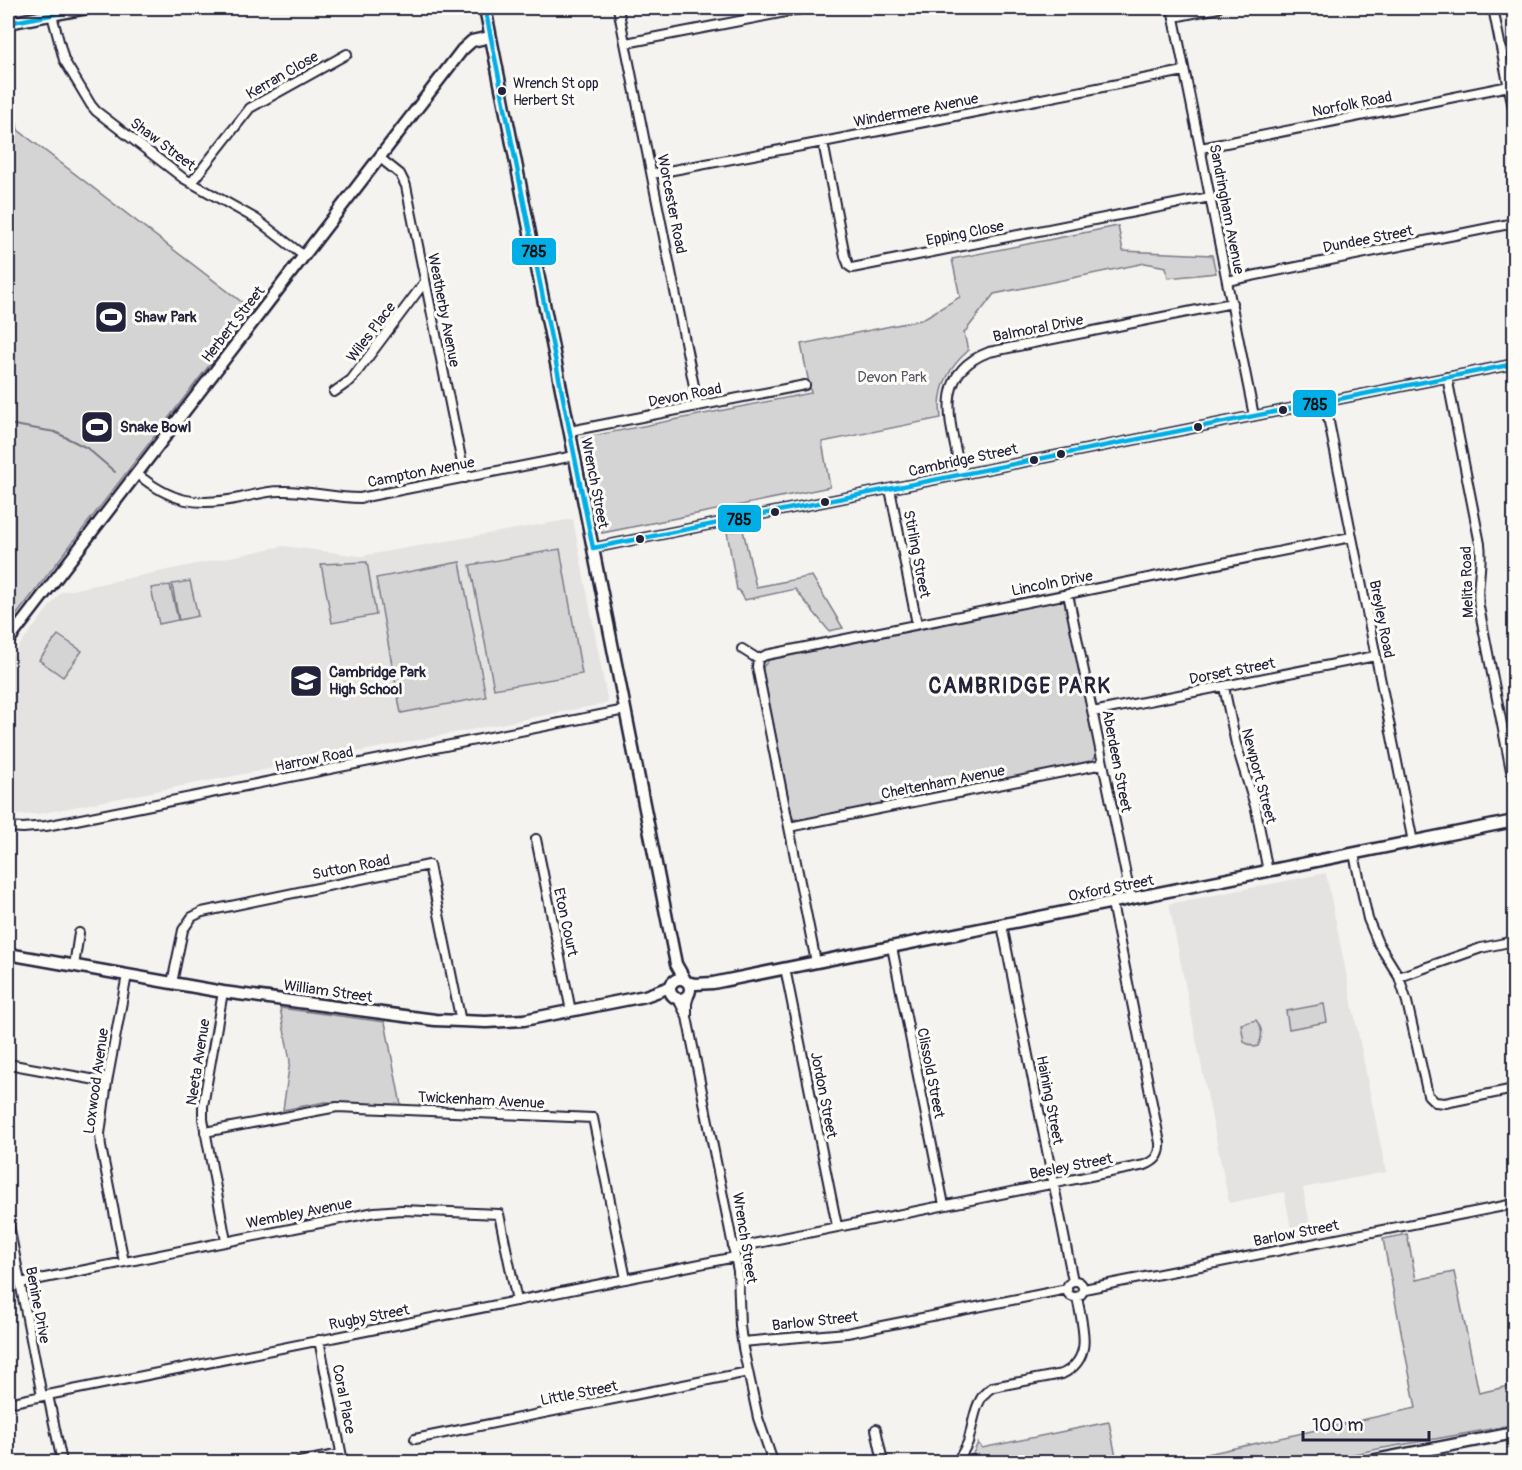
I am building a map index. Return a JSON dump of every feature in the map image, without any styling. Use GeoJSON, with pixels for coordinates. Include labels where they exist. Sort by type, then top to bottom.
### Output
{"type":"FeatureCollection","features":[{"type":"Feature","properties":{"kind":"street"},"geometry":{"type":"LineString","coordinates":[[8,23],[88,8]]}},
{"type":"Feature","properties":{"kind":"street","name":"Wrench Street"},"geometry":{"type":"LineString","coordinates":[[484,8],[681,989],[687,1003],[687,1017],[734,1248],[739,1285],[742,1342],[758,1418],[773,1462]]}},
{"type":"Feature","properties":{"kind":"street","name":"Worcester Road"},"geometry":{"type":"LineString","coordinates":[[618,8],[698,406]]}},
{"type":"Feature","properties":{"kind":"street"},"geometry":{"type":"LineString","coordinates":[[626,43],[806,8]]}},
{"type":"Feature","properties":{"kind":"street","name":"Sandringham Avenue"},"geometry":{"type":"LineString","coordinates":[[1172,8],[1254,416]]}},
{"type":"Feature","properties":{"kind":"street"},"geometry":{"type":"LineString","coordinates":[[1174,17],[1218,8]]}},
{"type":"Feature","properties":{"kind":"street"},"geometry":{"type":"LineString","coordinates":[[1493,8],[1511,83],[1515,113]]}},
{"type":"Feature","properties":{"kind":"street","name":"Shaw Street"},"geometry":{"type":"LineString","coordinates":[[52,15],[64,60],[93,108],[191,183],[256,219],[304,256]]}},
{"type":"Feature","properties":{"kind":"street","name":"Herbert Street"},"geometry":{"type":"LineString","coordinates":[[8,641],[466,46],[472,41],[490,37]]}},
{"type":"Feature","properties":{"kind":"street","name":"Kerran Close"},"geometry":{"type":"LineString","coordinates":[[191,183],[250,108],[346,54]]}},
{"type":"Feature","properties":{"kind":"street","name":"Windermere Avenue"},"geometry":{"type":"LineString","coordinates":[[652,174],[1184,71]]}},
{"type":"Feature","properties":{"kind":"street","name":"Norfolk Road"},"geometry":{"type":"LineString","coordinates":[[1201,148],[1511,83]]}},
{"type":"Feature","properties":{"kind":"street","name":"Epping Close"},"geometry":{"type":"LineString","coordinates":[[823,142],[845,256],[852,268],[1210,197]]}},
{"type":"Feature","properties":{"kind":"street","name":"Weatherby Avenue"},"geometry":{"type":"LineString","coordinates":[[380,158],[400,174],[405,183],[465,478]]}},
{"type":"Feature","properties":{"kind":"street","name":"Dundee Street"},"geometry":{"type":"LineString","coordinates":[[1227,281],[1515,223]]}},
{"type":"Feature","properties":{"kind":"street","name":"Wiles Place"},"geometry":{"type":"LineString","coordinates":[[334,392],[351,380],[424,283]]}},
{"type":"Feature","properties":{"kind":"street","name":"Balmoral Drive"},"geometry":{"type":"LineString","coordinates":[[961,474],[949,417],[949,395],[958,374],[975,358],[989,352],[1232,303]]}},
{"type":"Feature","properties":{"kind":"street","name":"Cambridge Street"},"geometry":{"type":"LineString","coordinates":[[593,548],[1515,364]]}},
{"type":"Feature","properties":{"kind":"street","name":"Melita Road"},"geometry":{"type":"LineString","coordinates":[[1447,377],[1481,551],[1479,607],[1515,786]]}},
{"type":"Feature","properties":{"kind":"street","name":"Devon Road"},"geometry":{"type":"LineString","coordinates":[[570,431],[806,385]]}},
{"type":"Feature","properties":{"kind":"street","name":"Breyley Road"},"geometry":{"type":"LineString","coordinates":[[1325,402],[1413,842]]}},
{"type":"Feature","properties":{"kind":"street","name":"Campton Avenue"},"geometry":{"type":"LineString","coordinates":[[136,473],[153,487],[188,501],[221,502],[282,490],[348,498],[365,497],[574,456]]}},
{"type":"Feature","properties":{"kind":"street","name":"Stirling Street"},"geometry":{"type":"LineString","coordinates":[[890,489],[917,624]]}},
{"type":"Feature","properties":{"kind":"street","name":"Lincoln Drive"},"geometry":{"type":"LineString","coordinates":[[758,659],[766,655],[1352,537]]}},
{"type":"Feature","properties":{"kind":"street","name":"Aberdeen Street"},"geometry":{"type":"LineString","coordinates":[[1068,594],[1131,899]]}},
{"type":"Feature","properties":{"kind":"street"},"geometry":{"type":"LineString","coordinates":[[742,649],[758,659],[759,682],[816,962]]}},
{"type":"Feature","properties":{"kind":"street","name":"Dorset Street"},"geometry":{"type":"LineString","coordinates":[[1093,712],[1375,656]]}},
{"type":"Feature","properties":{"kind":"street","name":"Newport Street"},"geometry":{"type":"LineString","coordinates":[[1224,687],[1236,744],[1256,809],[1268,872]]}},
{"type":"Feature","properties":{"kind":"street","name":"Harrow Road"},"geometry":{"type":"LineString","coordinates":[[8,827],[46,826],[626,710]]}},
{"type":"Feature","properties":{"kind":"street","name":"Cheltenham Avenue"},"geometry":{"type":"LineString","coordinates":[[789,827],[1103,764]]}},
{"type":"Feature","properties":{"kind":"street","name":"Oxford Street"},"geometry":{"type":"LineString","coordinates":[[681,989],[695,984],[713,983],[1515,821]]}},
{"type":"Feature","properties":{"kind":"street","name":"Eton Court"},"geometry":{"type":"LineString","coordinates":[[536,839],[571,1011]]}},
{"type":"Feature","properties":{"kind":"street"},"geometry":{"type":"LineString","coordinates":[[1354,855],[1368,919],[1378,943],[1399,977],[1407,1002],[1426,1089],[1430,1097],[1435,1101],[1445,1103],[1515,1089]]}},
{"type":"Feature","properties":{"kind":"street","name":"Sutton Road"},"geometry":{"type":"LineString","coordinates":[[172,983],[183,930],[192,917],[202,912],[429,865],[460,1022]]}},
{"type":"Feature","properties":{"kind":"street","name":"Besley Street"},"geometry":{"type":"LineString","coordinates":[[734,1248],[1145,1165],[1154,1161],[1159,1154],[1160,1143],[1112,903]]}},
{"type":"Feature","properties":{"kind":"street","name":"Haining Street"},"geometry":{"type":"LineString","coordinates":[[1002,925],[1073,1281]]}},
{"type":"Feature","properties":{"kind":"street"},"geometry":{"type":"LineString","coordinates":[[74,966],[79,933]]}},
{"type":"Feature","properties":{"kind":"street"},"geometry":{"type":"LineString","coordinates":[[1399,977],[1481,948],[1515,941]]}},
{"type":"Feature","properties":{"kind":"street","name":"Clissold Street"},"geometry":{"type":"LineString","coordinates":[[892,947],[944,1205]]}},
{"type":"Feature","properties":{"kind":"street","name":"William Street"},"geometry":{"type":"LineString","coordinates":[[8,954],[223,992],[427,1020],[460,1022],[524,1020],[681,989]]}},
{"type":"Feature","properties":{"kind":"street","name":"Jordon Street"},"geometry":{"type":"LineString","coordinates":[[785,968],[837,1226]]}},
{"type":"Feature","properties":{"kind":"street","name":"Loxwood Avenue"},"geometry":{"type":"LineString","coordinates":[[124,1262],[100,1139],[107,1082],[127,975]]}},
{"type":"Feature","properties":{"kind":"street","name":"Neeta Avenue"},"geometry":{"type":"LineString","coordinates":[[223,992],[203,1106],[205,1132],[226,1241]]}},
{"type":"Feature","properties":{"kind":"street"},"geometry":{"type":"LineString","coordinates":[[8,1064],[107,1082]]}},
{"type":"Feature","properties":{"kind":"street","name":"Twickenham Avenue"},"geometry":{"type":"LineString","coordinates":[[205,1132],[337,1107],[593,1118],[626,1279]]}},
{"type":"Feature","properties":{"kind":"street","name":"Barlow Street"},"geometry":{"type":"LineString","coordinates":[[1084,1289],[1515,1204]]}},
{"type":"Feature","properties":{"kind":"street","name":"Wembley Avenue"},"geometry":{"type":"LineString","coordinates":[[20,1283],[226,1241],[384,1211],[402,1210],[499,1214],[518,1301]]}},
{"type":"Feature","properties":{"kind":"street","name":"Benine Drive"},"geometry":{"type":"LineString","coordinates":[[8,1220],[20,1283],[62,1462]]}},
{"type":"Feature","properties":{"kind":"street","name":"Rugby Street"},"geometry":{"type":"LineString","coordinates":[[8,1403],[735,1257]]}},
{"type":"Feature","properties":{"kind":"street"},"geometry":{"type":"LineString","coordinates":[[1073,1281],[1080,1283],[1084,1289],[1077,1298],[1070,1296],[1067,1289],[1068,1284],[1073,1281]]}},
{"type":"Feature","properties":{"kind":"street","name":"Barlow Street"},"geometry":{"type":"LineString","coordinates":[[742,1342],[847,1333],[1067,1289]]}},
{"type":"Feature","properties":{"kind":"street"},"geometry":{"type":"LineString","coordinates":[[956,1462],[968,1442],[979,1400],[986,1391],[993,1387],[1062,1374],[1076,1364],[1082,1354],[1084,1344],[1077,1298]]}},
{"type":"Feature","properties":{"kind":"street","name":"Coral Place"},"geometry":{"type":"LineString","coordinates":[[319,1340],[342,1458]]}},
{"type":"Feature","properties":{"kind":"street","name":"Little Street"},"geometry":{"type":"LineString","coordinates":[[415,1439],[748,1372]]}},
{"type":"Feature","properties":{"kind":"street"},"geometry":{"type":"LineString","coordinates":[[876,1429],[883,1462]]}},
{"type":"Feature","properties":{"kind":"street"},"geometry":{"type":"LineString","coordinates":[[1365,1462],[1402,1459],[1515,1433]]}},
{"type":"Feature","properties":{"kind":"street"},"geometry":{"type":"LineString","coordinates":[[299,1462],[342,1458]]}},
{"type":"Feature","properties":{"kind":"shaded area","name":"Cambridge Park High School"},"geometry":{"type":"Polygon","coordinates":[[[573,519],[608,703],[38,814],[18,815],[8,812],[8,660],[61,592],[283,546],[361,556],[573,519]]]}},
{"type":"Feature","properties":{"kind":"shaded area"},"geometry":{"type":"Polygon","coordinates":[[[1326,873],[1386,1172],[1303,1188],[1312,1234],[1293,1238],[1284,1192],[1229,1203],[1169,904],[1326,873]]]}},
{"type":"Feature","properties":{"kind":"green space"},"geometry":{"type":"Polygon","coordinates":[[[8,78],[18,130],[252,310],[8,626],[8,78]]]}},
{"type":"Feature","properties":{"kind":"green space","name":"Devon Park"},"geometry":{"type":"Polygon","coordinates":[[[1118,226],[1123,251],[1212,255],[1216,273],[1168,278],[1166,267],[1145,263],[994,294],[964,333],[968,351],[954,365],[945,381],[940,408],[941,418],[822,442],[830,487],[602,533],[582,438],[811,393],[801,344],[921,320],[960,297],[952,259],[1118,226]]]}},
{"type":"Feature","properties":{"kind":"green space"},"geometry":{"type":"Polygon","coordinates":[[[743,530],[756,587],[812,576],[843,628],[829,631],[795,589],[745,600],[737,590],[727,532],[743,530]]]}},
{"type":"Feature","properties":{"kind":"green space"},"geometry":{"type":"Polygon","coordinates":[[[560,549],[582,674],[494,689],[470,565],[560,549]]]}},
{"type":"Feature","properties":{"kind":"green space"},"geometry":{"type":"Polygon","coordinates":[[[367,562],[376,615],[332,623],[321,564],[367,562]]]}},
{"type":"Feature","properties":{"kind":"green space"},"geometry":{"type":"Polygon","coordinates":[[[460,562],[486,697],[401,713],[376,578],[460,562]]]}},
{"type":"Feature","properties":{"kind":"green space"},"geometry":{"type":"Polygon","coordinates":[[[190,581],[198,616],[179,620],[172,584],[190,581]]]}},
{"type":"Feature","properties":{"kind":"green space"},"geometry":{"type":"Polygon","coordinates":[[[170,585],[178,620],[159,624],[151,588],[170,585]]]}},
{"type":"Feature","properties":{"kind":"green space"},"geometry":{"type":"Polygon","coordinates":[[[1060,600],[1066,603],[1096,751],[1093,760],[800,820],[792,817],[763,671],[763,667],[769,660],[1060,600]]]}},
{"type":"Feature","properties":{"kind":"green space"},"geometry":{"type":"Polygon","coordinates":[[[58,635],[82,651],[63,677],[39,660],[58,635]]]}},
{"type":"Feature","properties":{"kind":"green space"},"geometry":{"type":"Polygon","coordinates":[[[1324,1004],[1327,1022],[1289,1029],[1286,1011],[1324,1004]]]}},
{"type":"Feature","properties":{"kind":"green space"},"geometry":{"type":"Polygon","coordinates":[[[280,1008],[385,1022],[401,1105],[325,1102],[283,1110],[290,1061],[280,1008]]]}},
{"type":"Feature","properties":{"kind":"green space"},"geometry":{"type":"Polygon","coordinates":[[[1256,1020],[1260,1026],[1261,1036],[1258,1046],[1254,1047],[1244,1042],[1241,1024],[1256,1020]]]}},
{"type":"Feature","properties":{"kind":"green space"},"geometry":{"type":"Polygon","coordinates":[[[1407,1234],[1416,1280],[1454,1272],[1479,1393],[1514,1385],[1514,1425],[1316,1462],[1171,1462],[1416,1408],[1383,1239],[1407,1234]]]}},
{"type":"Feature","properties":{"kind":"green space"},"geometry":{"type":"Polygon","coordinates":[[[1109,1422],[1117,1462],[969,1462],[978,1443],[982,1448],[1109,1422]]]}},
{"type":"Feature","properties":{"kind":"waterway"},"geometry":{"type":"LineString","coordinates":[[8,424],[55,432],[87,448],[115,472]]}},
{"type":"Feature","properties":{"kind":"transit line","name":"785"},"geometry":{"type":"LineString","coordinates":[[8,23],[88,8]]}},
{"type":"Feature","properties":{"kind":"transit line","name":"785"},"geometry":{"type":"LineString","coordinates":[[485,8],[593,548],[1514,364]]}},
{"type":"Feature","properties":{"kind":"place","name":"Wrench St opp Herbert St"},"geometry":{"type":"Point","coordinates":[502,91]}},
{"type":"Feature","properties":{"kind":"place","name":"Shaw Park"},"geometry":{"type":"Point","coordinates":[111,317]}},
{"type":"Feature","properties":{"kind":"place","name":"Snake Bowl"},"geometry":{"type":"Point","coordinates":[97,427]}},
{"type":"Feature","properties":{"kind":"place","name":"Cambridge Park High School"},"geometry":{"type":"Point","coordinates":[306,681]}},
{"type":"Feature","properties":{"kind":"district","name":"CAMBRIDGE PARK"},"geometry":{"type":"Point","coordinates":[1020,686]}}]}
